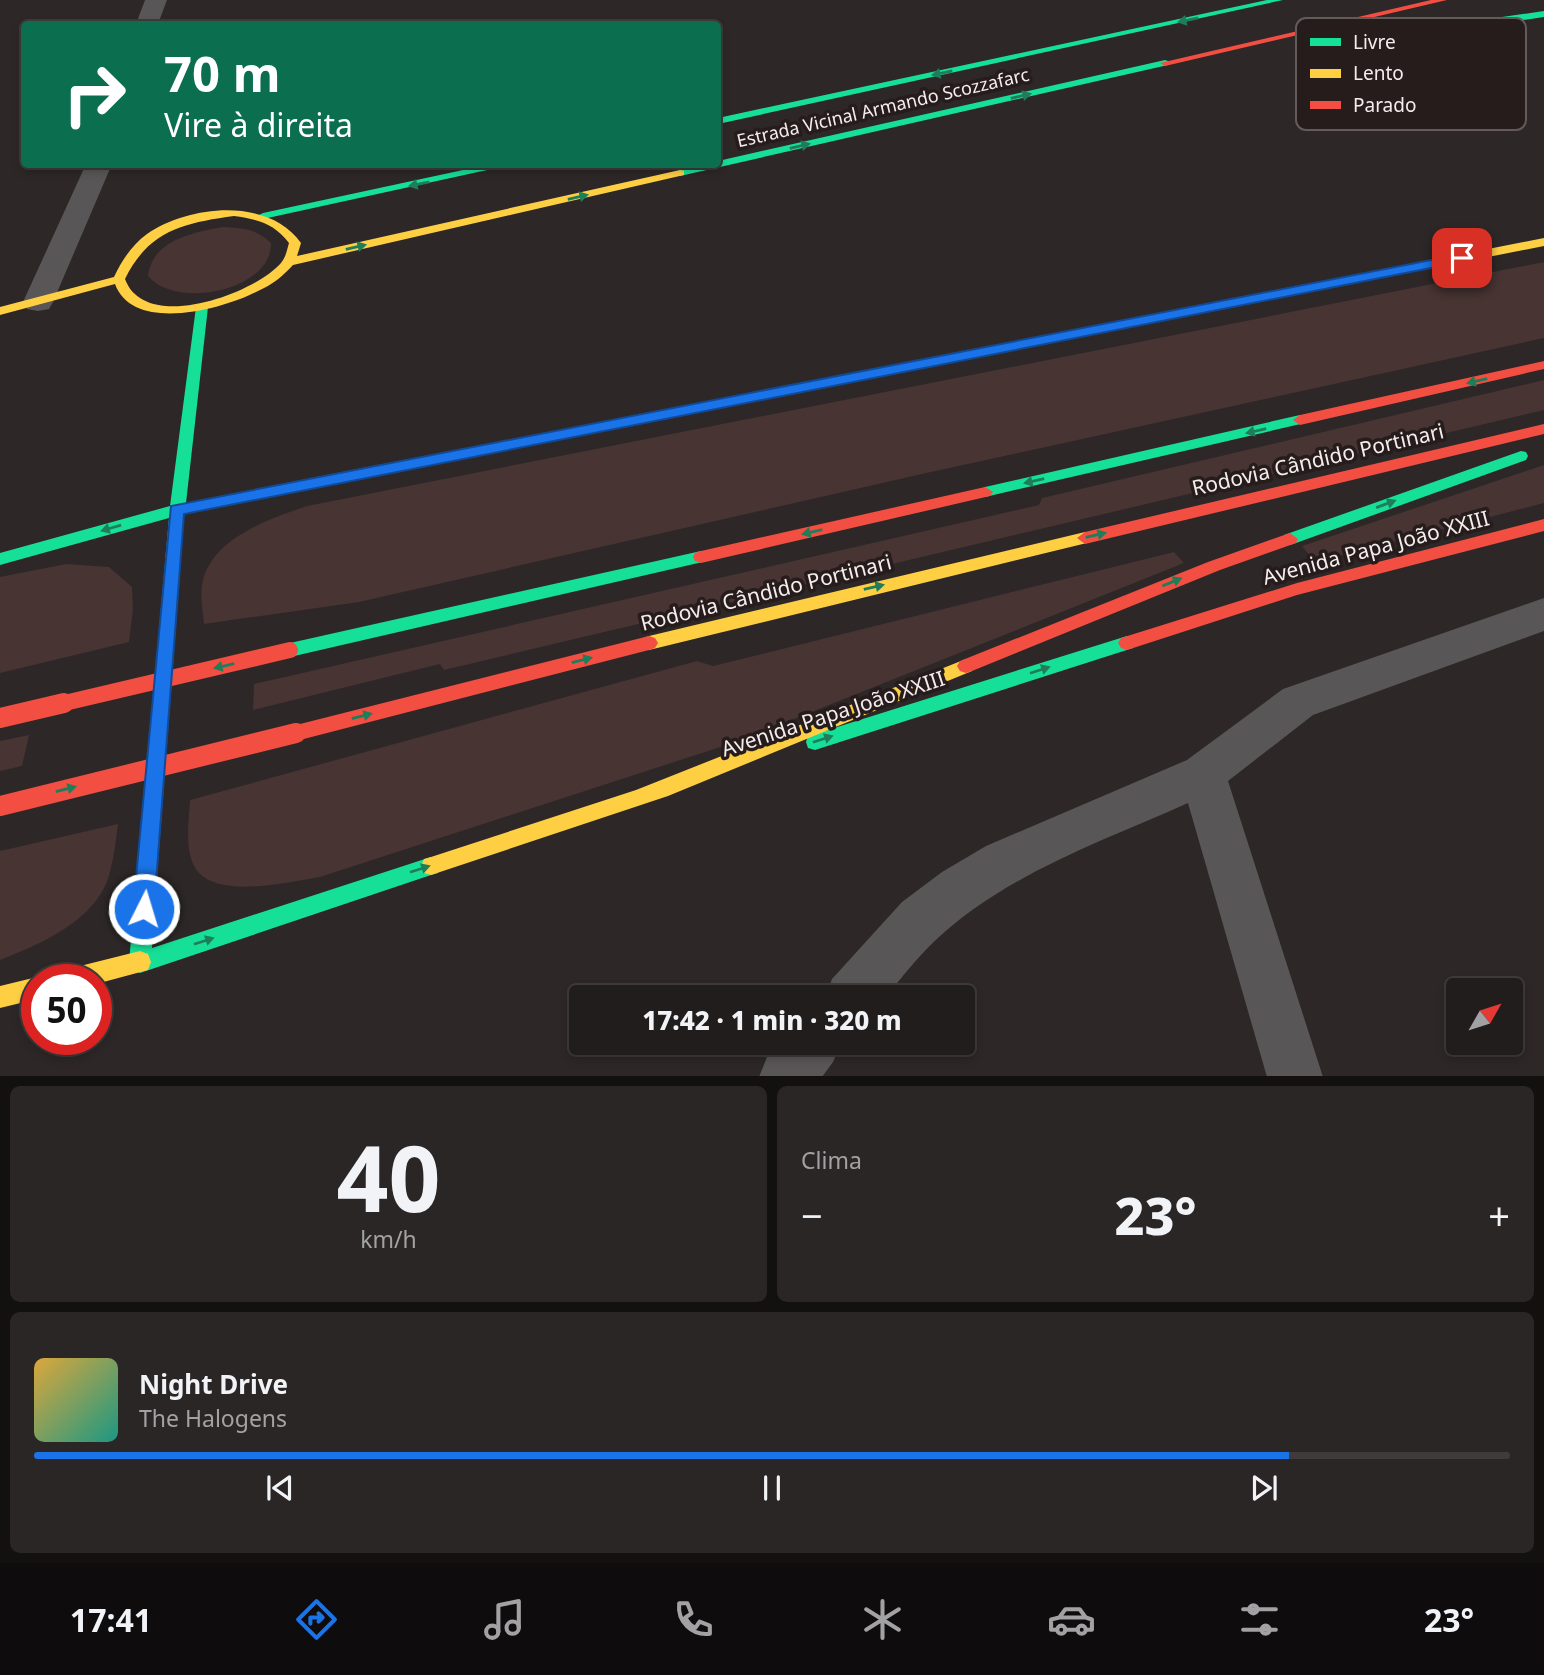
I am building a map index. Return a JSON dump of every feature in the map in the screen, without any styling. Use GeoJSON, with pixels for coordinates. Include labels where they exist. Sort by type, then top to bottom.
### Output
{"type":"FeatureCollection","features":[{"type":"Feature","properties":{"kind":"main road","name":"Estrada Vicinal Armando Scozzafarc"},"geometry":{"type":"LineString","coordinates":[[721,120],[1279,0]]}},
{"type":"Feature","properties":{"kind":"main road","name":"Estrada Vicinal Armando Scozzafarc"},"geometry":{"type":"LineString","coordinates":[[1364,18],[1443,0]]}},
{"type":"Feature","properties":{"kind":"main road"},"geometry":{"type":"LineString","coordinates":[[1516,18],[1544,14]]}},
{"type":"Feature","properties":{"kind":"main road","name":"Estrada Vicinal Armando Scozzafarc"},"geometry":{"type":"LineString","coordinates":[[721,164],[1296,34]]}},
{"type":"Feature","properties":{"kind":"main road"},"geometry":{"type":"LineString","coordinates":[[263,216],[285,227],[295,243],[289,262],[270,281],[239,298],[202,307],[171,309],[144,304],[126,294],[119,279],[123,261],[141,242],[168,227],[212,216],[263,216],[490,168]]}},
{"type":"Feature","properties":{"kind":"main road","name":"Estrada Vicinal Armando Scozzafarc"},"geometry":{"type":"LineString","coordinates":[[289,262],[703,168]]}},
{"type":"Feature","properties":{"kind":"main road"},"geometry":{"type":"LineString","coordinates":[[0,559],[177,510],[1544,242]]}},
{"type":"Feature","properties":{"kind":"main road"},"geometry":{"type":"LineString","coordinates":[[0,311],[119,279]]}},
{"type":"Feature","properties":{"kind":"main road"},"geometry":{"type":"LineString","coordinates":[[139,962],[177,510],[202,307]]}},
{"type":"Feature","properties":{"kind":"main road","name":"Rodovia Cândido Portinari"},"geometry":{"type":"LineString","coordinates":[[0,718],[1544,365]]}},
{"type":"Feature","properties":{"kind":"main road","name":"Rodovia Cândido Portinari"},"geometry":{"type":"LineString","coordinates":[[0,806],[808,603],[1544,429]]}},
{"type":"Feature","properties":{"kind":"main road"},"geometry":{"type":"LineString","coordinates":[[632,800],[1214,566],[1531,452]]}},
{"type":"Feature","properties":{"kind":"main road","name":"Avenida Papa João XXIII"},"geometry":{"type":"LineString","coordinates":[[112,969],[1297,589],[1544,525]]}},
{"type":"Feature","properties":{"kind":"main road"},"geometry":{"type":"LineString","coordinates":[[0,997],[21,992]]}},
{"type":"Feature","properties":{"kind":"street"},"geometry":{"type":"LineString","coordinates":[[148,21],[156,0]]}},
{"type":"Feature","properties":{"kind":"street"},"geometry":{"type":"LineString","coordinates":[[38,302],[97,168]]}},
{"type":"Feature","properties":{"kind":"street"},"geometry":{"type":"LineString","coordinates":[[862,985],[920,920],[960,889],[1003,862],[1203,774],[1298,702],[1544,614]]}},
{"type":"Feature","properties":{"kind":"street"},"geometry":{"type":"LineString","coordinates":[[1203,774],[1294,1076]]}},
{"type":"Feature","properties":{"kind":"street"},"geometry":{"type":"LineString","coordinates":[[787,1076],[804,1055]]}},
{"type":"Feature","properties":{"kind":"shaded area"},"geometry":{"type":"Polygon","coordinates":[[[223,227],[249,230],[271,243],[267,260],[256,273],[240,283],[199,293],[179,292],[161,286],[148,276],[157,254],[166,246],[188,235],[223,227]]]}},
{"type":"Feature","properties":{"kind":"shaded area"},"geometry":{"type":"Polygon","coordinates":[[[1544,262],[1544,338],[922,474],[359,602],[204,624],[202,585],[207,569],[216,555],[243,533],[307,506],[1544,262]]]}},
{"type":"Feature","properties":{"kind":"shaded area"},"geometry":{"type":"Polygon","coordinates":[[[1544,380],[1544,410],[444,670],[440,664],[253,710],[254,684],[1039,505],[1042,498],[1544,380]]]}},
{"type":"Feature","properties":{"kind":"shaded area"},"geometry":{"type":"Polygon","coordinates":[[[1544,465],[1544,503],[1315,562],[1302,546],[1544,465]]]}},
{"type":"Feature","properties":{"kind":"shaded area"},"geometry":{"type":"Polygon","coordinates":[[[1174,552],[1184,563],[739,741],[320,877],[275,885],[224,885],[210,881],[199,873],[191,857],[188,838],[190,800],[697,661],[713,666],[1174,552]]]}},
{"type":"Feature","properties":{"kind":"shaded area"},"geometry":{"type":"Polygon","coordinates":[[[66,564],[109,567],[132,587],[133,609],[129,642],[0,673],[0,577],[66,564]]]}},
{"type":"Feature","properties":{"kind":"shaded area"},"geometry":{"type":"Polygon","coordinates":[[[29,735],[22,766],[0,771],[0,741],[29,735]]]}},
{"type":"Feature","properties":{"kind":"shaded area"},"geometry":{"type":"Polygon","coordinates":[[[118,824],[110,872],[104,889],[94,904],[81,917],[50,938],[0,960],[0,851],[118,824]]]}},
{"type":"Feature","properties":{"kind":"traffic: fast"},"geometry":{"type":"LineString","coordinates":[[721,120],[1279,0]]}},
{"type":"Feature","properties":{"kind":"traffic: fast"},"geometry":{"type":"LineString","coordinates":[[1516,18],[1544,14]]}},
{"type":"Feature","properties":{"kind":"traffic: fast"},"geometry":{"type":"LineString","coordinates":[[721,164],[1165,63]]}},
{"type":"Feature","properties":{"kind":"traffic: fast"},"geometry":{"type":"LineString","coordinates":[[263,216],[490,168]]}},
{"type":"Feature","properties":{"kind":"traffic: fast"},"geometry":{"type":"LineString","coordinates":[[680,173],[702,168]]}},
{"type":"Feature","properties":{"kind":"traffic: fast"},"geometry":{"type":"LineString","coordinates":[[171,585],[177,510],[202,307]]}},
{"type":"Feature","properties":{"kind":"traffic: fast"},"geometry":{"type":"LineString","coordinates":[[788,390],[1076,334]]}},
{"type":"Feature","properties":{"kind":"traffic: fast"},"geometry":{"type":"LineString","coordinates":[[985,492],[1300,420]]}},
{"type":"Feature","properties":{"kind":"traffic: fast"},"geometry":{"type":"LineString","coordinates":[[1290,539],[1521,456]]}},
{"type":"Feature","properties":{"kind":"traffic: fast"},"geometry":{"type":"LineString","coordinates":[[0,559],[177,510],[363,473]]}},
{"type":"Feature","properties":{"kind":"traffic: fast"},"geometry":{"type":"LineString","coordinates":[[290,650],[701,557]]}},
{"type":"Feature","properties":{"kind":"traffic: fast"},"geometry":{"type":"LineString","coordinates":[[815,742],[1127,643]]}},
{"type":"Feature","properties":{"kind":"traffic: fast"},"geometry":{"type":"LineString","coordinates":[[148,863],[140,962],[431,866]]}},
{"type":"Feature","properties":{"kind":"traffic: slow"},"geometry":{"type":"LineString","coordinates":[[289,262],[680,173]]}},
{"type":"Feature","properties":{"kind":"traffic: slow"},"geometry":{"type":"LineString","coordinates":[[234,213],[269,220],[283,229],[295,243],[288,263],[275,276],[234,298],[185,309],[162,309],[141,304],[125,292],[119,279],[128,261],[151,237],[181,223],[234,213]]}},
{"type":"Feature","properties":{"kind":"traffic: slow"},"geometry":{"type":"LineString","coordinates":[[1076,334],[1544,242]]}},
{"type":"Feature","properties":{"kind":"traffic: slow"},"geometry":{"type":"LineString","coordinates":[[0,311],[119,279]]}},
{"type":"Feature","properties":{"kind":"traffic: slow"},"geometry":{"type":"LineString","coordinates":[[363,473],[788,390]]}},
{"type":"Feature","properties":{"kind":"traffic: slow"},"geometry":{"type":"LineString","coordinates":[[649,643],[1085,538]]}},
{"type":"Feature","properties":{"kind":"traffic: slow"},"geometry":{"type":"LineString","coordinates":[[632,800],[966,666]]}},
{"type":"Feature","properties":{"kind":"traffic: slow"},"geometry":{"type":"LineString","coordinates":[[431,866],[661,790]]}},
{"type":"Feature","properties":{"kind":"traffic: slow"},"geometry":{"type":"LineString","coordinates":[[112,969],[140,962]]}},
{"type":"Feature","properties":{"kind":"traffic: slow"},"geometry":{"type":"LineString","coordinates":[[0,997],[21,992]]}},
{"type":"Feature","properties":{"kind":"traffic: jam"},"geometry":{"type":"LineString","coordinates":[[1364,18],[1443,0]]}},
{"type":"Feature","properties":{"kind":"traffic: jam"},"geometry":{"type":"LineString","coordinates":[[1165,63],[1296,33]]}},
{"type":"Feature","properties":{"kind":"traffic: jam"},"geometry":{"type":"LineString","coordinates":[[1300,420],[1544,365]]}},
{"type":"Feature","properties":{"kind":"traffic: jam"},"geometry":{"type":"LineString","coordinates":[[1085,538],[1544,429]]}},
{"type":"Feature","properties":{"kind":"traffic: jam"},"geometry":{"type":"LineString","coordinates":[[701,557],[985,492]]}},
{"type":"Feature","properties":{"kind":"traffic: jam"},"geometry":{"type":"LineString","coordinates":[[1127,643],[1297,589],[1544,525]]}},
{"type":"Feature","properties":{"kind":"traffic: jam"},"geometry":{"type":"LineString","coordinates":[[966,666],[1214,566],[1290,539]]}},
{"type":"Feature","properties":{"kind":"traffic: jam"},"geometry":{"type":"LineString","coordinates":[[148,863],[171,585]]}},
{"type":"Feature","properties":{"kind":"traffic: jam"},"geometry":{"type":"LineString","coordinates":[[296,733],[649,643]]}},
{"type":"Feature","properties":{"kind":"traffic: jam"},"geometry":{"type":"LineString","coordinates":[[0,718],[290,650]]}},
{"type":"Feature","properties":{"kind":"traffic: jam"},"geometry":{"type":"LineString","coordinates":[[0,806],[296,733]]}},
{"type":"Feature","properties":{"kind":"route"},"geometry":{"type":"LineString","coordinates":[[144,909],[177,510],[1462,258]]}}]}
